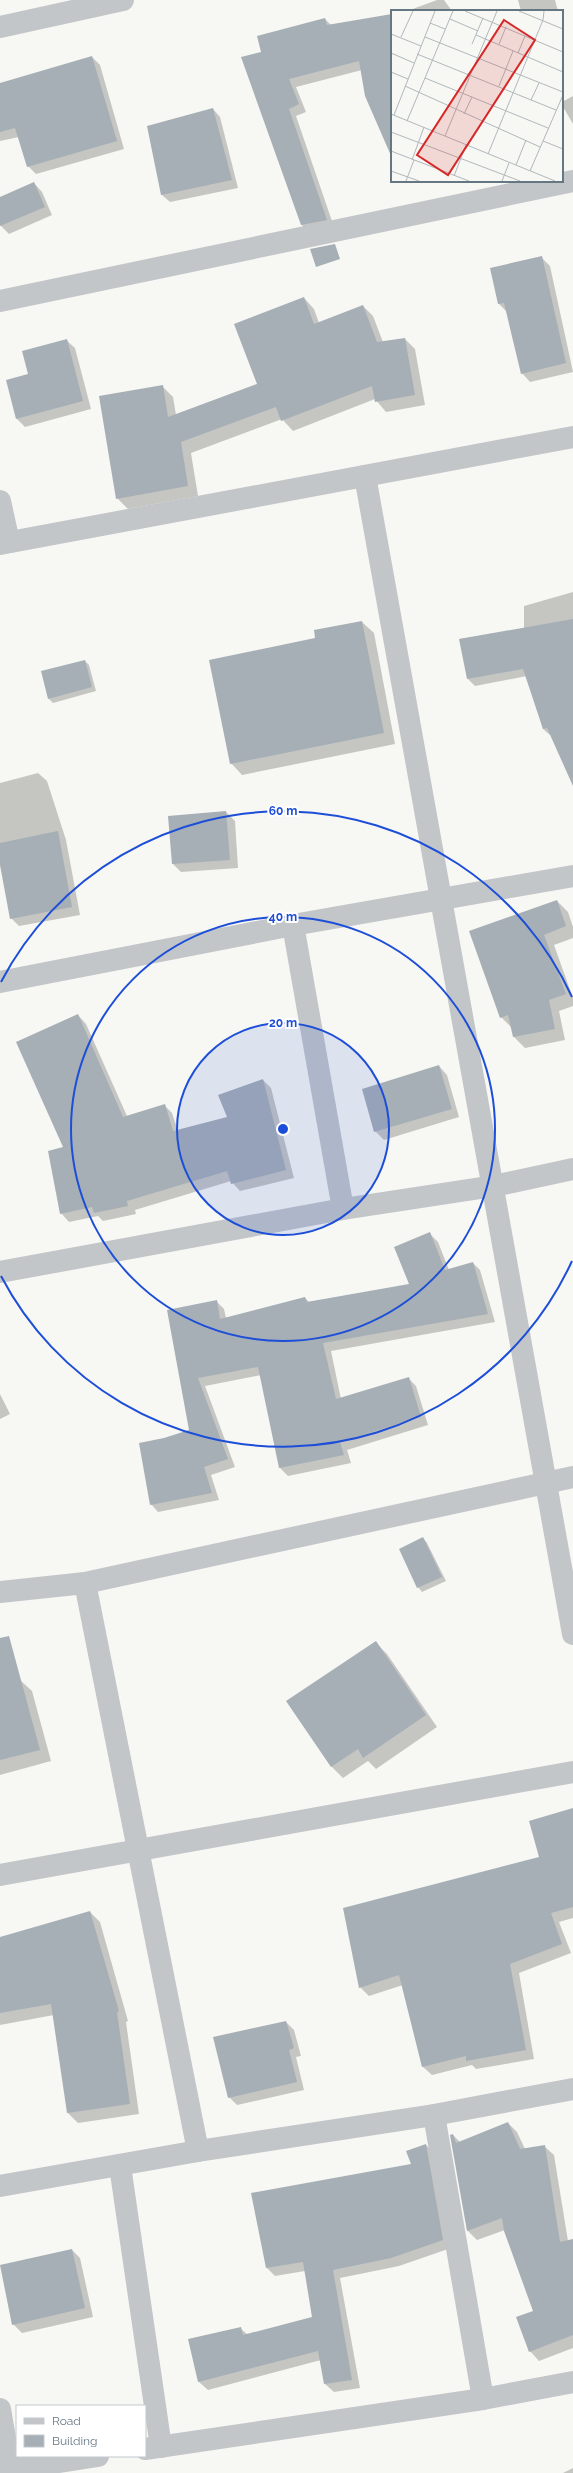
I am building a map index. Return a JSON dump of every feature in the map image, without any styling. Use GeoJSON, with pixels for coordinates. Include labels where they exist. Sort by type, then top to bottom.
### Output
{"type":"FeatureCollection","features":[{"type":"Feature","properties":{"kind":"street"},"geometry":{"type":"LineString","coordinates":[[0,27],[124,0]]}},
{"type":"Feature","properties":{"kind":"street"},"geometry":{"type":"LineString","coordinates":[[0,301],[573,181]]}},
{"type":"Feature","properties":{"kind":"street"},"geometry":{"type":"LineString","coordinates":[[0,501],[5,543],[573,437]]}},
{"type":"Feature","properties":{"kind":"street"},"geometry":{"type":"LineString","coordinates":[[365,476],[494,1186],[573,1634]]}},
{"type":"Feature","properties":{"kind":"street"},"geometry":{"type":"LineString","coordinates":[[0,982],[293,925],[573,876]]}},
{"type":"Feature","properties":{"kind":"street"},"geometry":{"type":"LineString","coordinates":[[293,925],[343,1209]]}},
{"type":"Feature","properties":{"kind":"street"},"geometry":{"type":"LineString","coordinates":[[0,1272],[343,1209],[494,1186],[573,1169]]}},
{"type":"Feature","properties":{"kind":"street"},"geometry":{"type":"LineString","coordinates":[[0,1592],[85,1583],[573,1477]]}},
{"type":"Feature","properties":{"kind":"street"},"geometry":{"type":"LineString","coordinates":[[85,1583],[198,2151]]}},
{"type":"Feature","properties":{"kind":"street"},"geometry":{"type":"LineString","coordinates":[[0,1875],[137,1849],[573,1772]]}},
{"type":"Feature","properties":{"kind":"street"},"geometry":{"type":"LineString","coordinates":[[0,2186],[198,2151],[434,2115],[573,2089]]}},
{"type":"Feature","properties":{"kind":"street"},"geometry":{"type":"LineString","coordinates":[[434,2115],[483,2398]]}},
{"type":"Feature","properties":{"kind":"street"},"geometry":{"type":"LineString","coordinates":[[120,2166],[153,2448],[483,2398],[573,2382]]}},
{"type":"Feature","properties":{"kind":"street"},"geometry":{"type":"LineString","coordinates":[[0,2409],[7,2471],[92,2457]]}},
{"type":"Feature","properties":{"kind":"building"},"geometry":{"type":"Polygon","coordinates":[[[391,14],[391,156],[365,96],[359,61],[289,79],[299,104],[289,109],[327,220],[301,225],[241,57],[261,52],[257,36],[325,18],[327,25],[391,14]]]}},
{"type":"Feature","properties":{"kind":"building"},"geometry":{"type":"Polygon","coordinates":[[[92,56],[117,141],[27,167],[15,128],[0,132],[0,83],[92,56]]]}},
{"type":"Feature","properties":{"kind":"building"},"geometry":{"type":"Polygon","coordinates":[[[213,108],[232,180],[161,195],[147,126],[213,108]]]}},
{"type":"Feature","properties":{"kind":"building"},"geometry":{"type":"Polygon","coordinates":[[[34,182],[45,207],[0,226],[0,197],[34,182]]]}},
{"type":"Feature","properties":{"kind":"building"},"geometry":{"type":"Polygon","coordinates":[[[335,244],[340,259],[316,267],[310,249],[335,244]]]}},
{"type":"Feature","properties":{"kind":"building"},"geometry":{"type":"Polygon","coordinates":[[[542,256],[566,363],[521,374],[504,303],[498,304],[490,268],[542,256]]]}},
{"type":"Feature","properties":{"kind":"building"},"geometry":{"type":"Polygon","coordinates":[[[304,297],[314,324],[363,305],[377,342],[405,338],[415,395],[375,402],[372,386],[281,421],[276,407],[181,442],[188,486],[116,499],[99,396],[163,385],[168,417],[257,384],[234,324],[304,297]]]}},
{"type":"Feature","properties":{"kind":"building"},"geometry":{"type":"Polygon","coordinates":[[[67,339],[83,401],[16,419],[6,380],[28,374],[22,351],[67,339]]]}},
{"type":"Feature","properties":{"kind":"building"},"geometry":{"type":"Polygon","coordinates":[[[573,619],[573,786],[547,728],[543,729],[523,669],[467,679],[459,639],[573,619]]]}},
{"type":"Feature","properties":{"kind":"building"},"geometry":{"type":"Polygon","coordinates":[[[362,621],[384,733],[230,764],[209,660],[315,638],[314,630],[362,621]]]}},
{"type":"Feature","properties":{"kind":"building"},"geometry":{"type":"Polygon","coordinates":[[[85,660],[92,687],[48,699],[41,671],[85,660]]]}},
{"type":"Feature","properties":{"kind":"building"},"geometry":{"type":"Polygon","coordinates":[[[226,811],[230,860],[172,864],[168,816],[226,811]]]}},
{"type":"Feature","properties":{"kind":"building"},"geometry":{"type":"Polygon","coordinates":[[[58,831],[72,907],[10,919],[0,865],[0,843],[58,831]]]}},
{"type":"Feature","properties":{"kind":"building"},"geometry":{"type":"Polygon","coordinates":[[[557,900],[566,926],[544,935],[566,994],[549,1000],[555,1029],[513,1037],[508,1015],[500,1018],[469,931],[557,900]]]}},
{"type":"Feature","properties":{"kind":"building"},"geometry":{"type":"Polygon","coordinates":[[[78,1014],[123,1117],[165,1104],[173,1131],[227,1117],[218,1095],[263,1079],[286,1170],[231,1184],[227,1171],[127,1201],[128,1206],[94,1213],[92,1207],[60,1214],[48,1151],[63,1147],[16,1042],[78,1014]]]}},
{"type":"Feature","properties":{"kind":"building"},"geometry":{"type":"Polygon","coordinates":[[[439,1065],[452,1109],[374,1132],[362,1089],[439,1065]]]}},
{"type":"Feature","properties":{"kind":"building"},"geometry":{"type":"Polygon","coordinates":[[[430,1232],[445,1270],[473,1262],[488,1314],[323,1343],[336,1399],[409,1377],[421,1417],[340,1442],[344,1455],[279,1468],[258,1367],[198,1378],[228,1459],[204,1467],[212,1493],[150,1505],[139,1443],[164,1438],[189,1430],[167,1310],[217,1300],[220,1319],[305,1297],[307,1302],[409,1284],[394,1247],[430,1232]]]}},
{"type":"Feature","properties":{"kind":"building"},"geometry":{"type":"Polygon","coordinates":[[[423,1537],[442,1577],[417,1588],[399,1549],[423,1537]]]}},
{"type":"Feature","properties":{"kind":"building"},"geometry":{"type":"Polygon","coordinates":[[[9,1636],[40,1750],[0,1760],[0,1638],[9,1636]]]}},
{"type":"Feature","properties":{"kind":"building"},"geometry":{"type":"Polygon","coordinates":[[[376,1641],[426,1715],[363,1758],[358,1749],[331,1767],[286,1701],[376,1641]]]}},
{"type":"Feature","properties":{"kind":"building"},"geometry":{"type":"Polygon","coordinates":[[[573,1808],[573,1907],[551,1913],[562,1944],[510,1964],[526,2050],[466,2061],[466,2056],[422,2067],[399,1975],[359,1988],[343,1908],[539,1857],[529,1821],[573,1808]]]}},
{"type":"Feature","properties":{"kind":"building"},"geometry":{"type":"Polygon","coordinates":[[[90,1911],[119,2011],[117,2012],[130,2104],[67,2113],[51,2004],[0,2013],[0,1937],[90,1911]]]}},
{"type":"Feature","properties":{"kind":"building"},"geometry":{"type":"Polygon","coordinates":[[[286,2021],[294,2048],[289,2050],[297,2082],[228,2098],[213,2037],[286,2021]]]}},
{"type":"Feature","properties":{"kind":"building"},"geometry":{"type":"Polygon","coordinates":[[[508,2122],[520,2149],[545,2145],[560,2242],[573,2239],[573,2335],[529,2352],[516,2317],[533,2311],[504,2231],[502,2218],[467,2231],[450,2135],[453,2134],[456,2143],[508,2122]]]}},
{"type":"Feature","properties":{"kind":"building"},"geometry":{"type":"Polygon","coordinates":[[[426,2144],[443,2240],[391,2258],[333,2270],[352,2380],[324,2384],[318,2351],[198,2382],[188,2339],[241,2327],[243,2335],[312,2317],[303,2262],[266,2268],[251,2193],[411,2164],[406,2151],[426,2144]]]}},
{"type":"Feature","properties":{"kind":"building"},"geometry":{"type":"Polygon","coordinates":[[[72,2249],[85,2308],[12,2325],[0,2265],[72,2249]]]}}]}
